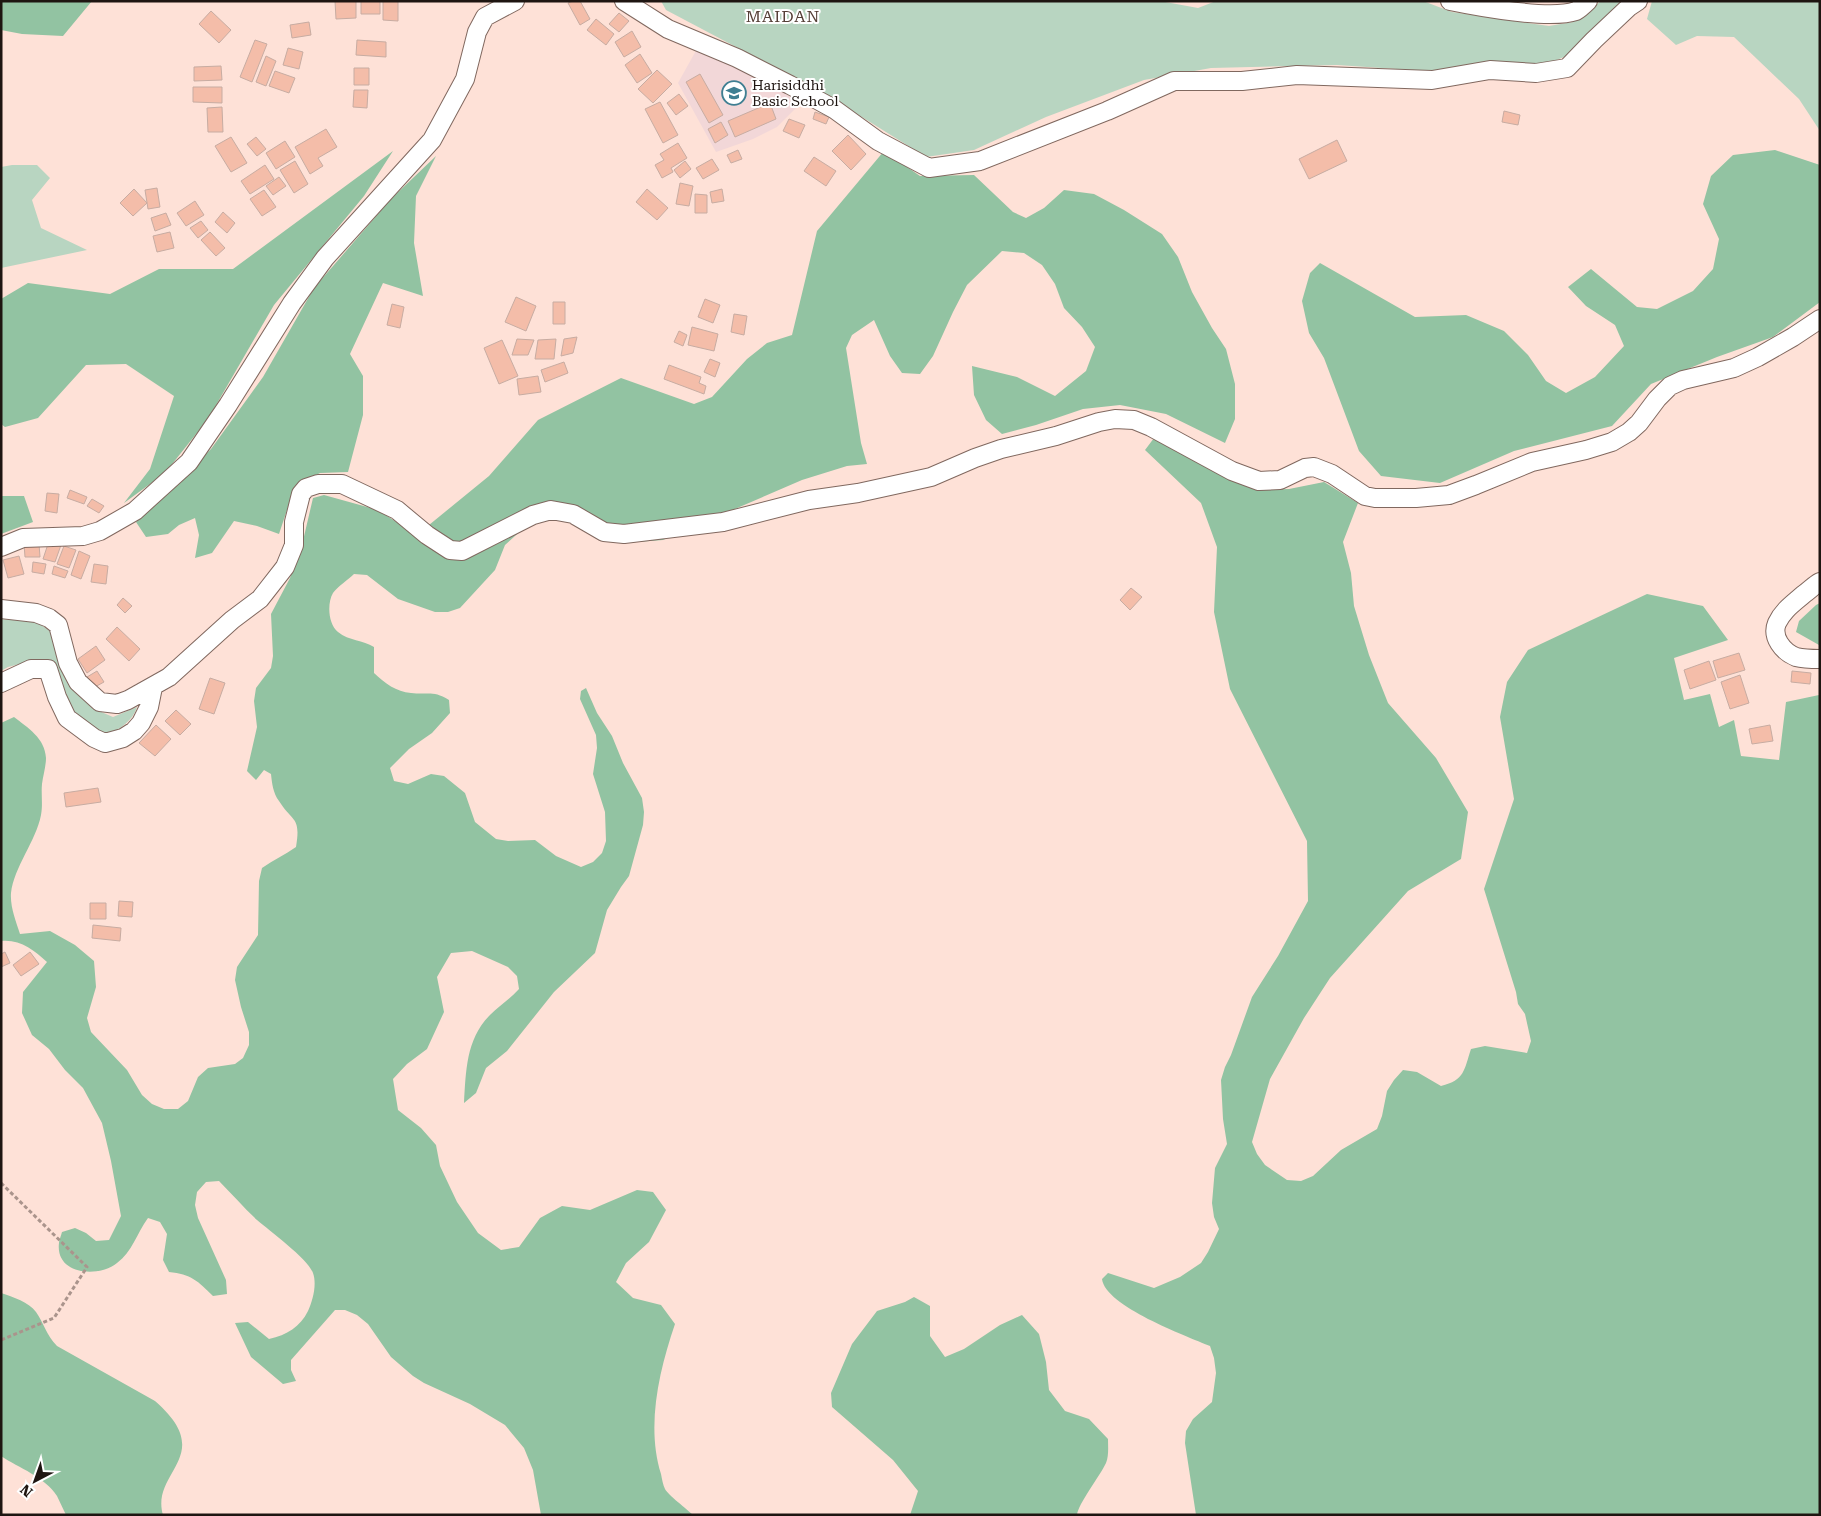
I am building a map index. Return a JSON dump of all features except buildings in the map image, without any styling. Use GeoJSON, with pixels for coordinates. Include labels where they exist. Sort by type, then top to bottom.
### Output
{"type":"FeatureCollection","features":[{"type":"Feature","properties":{"kind":"street"},"geometry":{"type":"LineString","coordinates":[[1,547],[23,538],[84,536],[100,531],[135,511],[189,462],[228,405],[292,303],[325,258],[432,140],[465,79],[477,32],[485,17],[515,1]]}},
{"type":"Feature","properties":{"kind":"street"},"geometry":{"type":"LineString","coordinates":[[624,1],[668,29],[737,58],[790,84],[834,109],[878,141],[930,168],[980,161],[1107,112],[1174,81],[1242,81],[1297,75],[1432,80],[1490,70],[1536,73],[1567,68],[1629,7],[1638,1]]}},
{"type":"Feature","properties":{"kind":"street"},"geometry":{"type":"LineString","coordinates":[[1450,1],[1485,8],[1557,14],[1577,10],[1588,1]]}},
{"type":"Feature","properties":{"kind":"street"},"geometry":{"type":"LineString","coordinates":[[1,609],[36,613],[48,618],[58,626],[68,663],[78,682],[100,702],[117,704],[128,700],[169,677],[232,620],[260,599],[285,567],[294,546],[294,522],[301,494],[306,488],[318,484],[342,484],[397,510],[427,535],[450,550],[462,551],[533,515],[551,510],[573,514],[604,532],[624,534],[722,522],[809,500],[858,493],[931,477],[1001,449],[1115,419],[1134,420],[1151,427],[1232,471],[1259,481],[1280,480],[1305,468],[1314,467],[1332,474],[1365,496],[1375,498],[1416,498],[1449,495],[1532,462],[1612,442],[1629,432],[1639,423],[1660,395],[1670,386],[1683,380],[1734,368],[1793,337],[1820,319]]}},
{"type":"Feature","properties":{"kind":"street"},"geometry":{"type":"LineString","coordinates":[[1820,582],[1789,606],[1776,625],[1775,633],[1778,642],[1785,650],[1795,656],[1805,659],[1820,659]]}},
{"type":"Feature","properties":{"kind":"street"},"geometry":{"type":"LineString","coordinates":[[1,683],[31,669],[48,669],[57,697],[67,718],[94,738],[105,743],[123,738],[134,731],[141,723],[150,707],[153,687]]}},
{"type":"Feature","properties":{"kind":"path"},"geometry":{"type":"LineString","coordinates":[[1,1183],[87,1267],[54,1318],[1,1340]]}},
{"type":"Feature","properties":{"kind":"shaded area","name":"Harisiddhi Basic School"},"geometry":{"type":"Polygon","coordinates":[[[698,47],[748,72],[801,103],[777,127],[753,139],[716,152],[678,83],[698,47]]]}},
{"type":"Feature","properties":{"kind":"green space"},"geometry":{"type":"Polygon","coordinates":[[[1,1],[92,1],[63,36],[22,34],[1,30],[1,1]]]}},
{"type":"Feature","properties":{"kind":"green space"},"geometry":{"type":"Polygon","coordinates":[[[661,1],[1160,1],[1198,8],[1216,1],[1423,1],[1452,12],[1549,26],[1573,22],[1601,1],[1623,1],[1569,55],[1549,63],[1427,71],[1337,65],[1211,68],[1144,80],[1046,117],[974,150],[926,157],[825,94],[666,10],[661,1]]]}},
{"type":"Feature","properties":{"kind":"green space"},"geometry":{"type":"Polygon","coordinates":[[[1652,1],[1820,1],[1820,131],[1799,99],[1734,37],[1697,36],[1676,45],[1647,19],[1652,1]]]}},
{"type":"Feature","properties":{"kind":"green space"},"geometry":{"type":"Polygon","coordinates":[[[1775,150],[1820,165],[1820,302],[1773,337],[1651,384],[1612,426],[1514,451],[1440,483],[1381,476],[1359,451],[1324,358],[1309,333],[1302,301],[1310,273],[1320,263],[1415,317],[1466,315],[1504,331],[1528,355],[1546,381],[1566,393],[1595,377],[1624,346],[1615,325],[1586,306],[1568,287],[1591,269],[1637,307],[1657,309],[1693,291],[1713,269],[1719,239],[1703,204],[1711,176],[1733,155],[1775,150]]]}},
{"type":"Feature","properties":{"kind":"green space"},"geometry":{"type":"Polygon","coordinates":[[[393,151],[364,196],[274,305],[208,419],[165,473],[124,503],[150,469],[174,396],[126,364],[86,365],[38,418],[5,427],[1,424],[1,299],[28,283],[110,294],[159,269],[233,269],[393,151]]]}},
{"type":"Feature","properties":{"kind":"green space"},"geometry":{"type":"Polygon","coordinates":[[[884,151],[920,176],[974,175],[1013,212],[1026,218],[1044,208],[1064,190],[1094,194],[1162,234],[1178,257],[1192,292],[1226,349],[1235,384],[1235,419],[1225,443],[1166,414],[1120,405],[1083,409],[1002,434],[986,420],[974,395],[972,366],[1017,377],[1055,396],[1086,371],[1095,347],[1082,327],[1064,308],[1055,284],[1042,265],[1024,253],[1002,251],[967,285],[933,356],[920,374],[902,373],[890,356],[874,320],[852,335],[846,348],[861,443],[867,464],[847,466],[802,480],[663,540],[623,543],[608,541],[574,522],[547,514],[525,527],[505,545],[495,570],[460,608],[448,612],[435,612],[398,599],[367,575],[354,574],[331,597],[330,619],[332,624],[338,632],[347,637],[374,647],[374,673],[378,677],[400,691],[435,694],[449,700],[450,713],[432,733],[409,749],[390,768],[394,781],[408,784],[431,774],[444,776],[465,793],[475,822],[496,839],[508,841],[535,840],[556,856],[581,867],[593,862],[602,853],[606,841],[605,812],[593,774],[597,748],[596,735],[580,699],[581,691],[586,688],[597,713],[612,736],[623,763],[642,798],[643,825],[629,876],[607,910],[595,953],[554,992],[507,1051],[486,1068],[476,1093],[464,1103],[467,1067],[476,1034],[490,1015],[519,989],[517,976],[508,967],[472,951],[451,953],[437,977],[444,1012],[427,1049],[407,1064],[393,1079],[398,1110],[421,1128],[436,1145],[440,1166],[457,1202],[478,1233],[501,1250],[519,1247],[540,1218],[562,1206],[590,1210],[637,1190],[653,1192],[666,1210],[649,1242],[626,1263],[616,1282],[633,1298],[661,1305],[675,1324],[664,1361],[656,1399],[655,1437],[657,1456],[665,1489],[693,1515],[541,1515],[533,1470],[524,1448],[505,1425],[470,1404],[413,1376],[391,1357],[368,1324],[357,1315],[345,1310],[335,1310],[291,1360],[291,1370],[296,1381],[283,1384],[251,1357],[235,1323],[248,1322],[269,1339],[287,1333],[305,1317],[314,1292],[315,1282],[310,1267],[304,1260],[257,1220],[219,1181],[206,1182],[197,1192],[195,1205],[198,1218],[226,1280],[227,1294],[213,1296],[194,1279],[183,1274],[169,1272],[163,1260],[167,1234],[160,1222],[148,1218],[127,1253],[109,1268],[100,1271],[80,1271],[64,1262],[60,1254],[59,1242],[62,1232],[75,1228],[86,1233],[96,1241],[109,1240],[121,1216],[102,1123],[83,1088],[65,1070],[49,1049],[32,1035],[22,1013],[23,992],[47,962],[32,950],[20,944],[1,941],[1,723],[14,717],[25,725],[43,745],[46,758],[42,784],[41,815],[35,834],[16,874],[11,893],[12,909],[20,934],[50,931],[75,945],[94,961],[96,987],[87,1018],[91,1032],[127,1070],[142,1095],[152,1104],[164,1109],[178,1109],[188,1101],[198,1077],[208,1068],[235,1064],[243,1058],[249,1045],[249,1032],[235,980],[237,967],[258,935],[259,881],[262,868],[296,847],[297,825],[277,798],[271,774],[264,770],[256,780],[247,771],[257,727],[254,701],[256,688],[271,668],[273,656],[271,614],[290,578],[302,545],[313,498],[324,495],[378,510],[407,529],[429,525],[489,476],[538,420],[621,378],[694,404],[712,397],[747,359],[767,343],[792,335],[817,231],[884,151]]]}},
{"type":"Feature","properties":{"kind":"green space"},"geometry":{"type":"Polygon","coordinates":[[[436,156],[416,196],[414,243],[423,296],[383,283],[350,354],[363,376],[363,415],[348,472],[320,473],[295,486],[279,534],[257,526],[234,521],[212,553],[195,558],[199,535],[195,518],[179,525],[168,534],[146,537],[136,522],[211,449],[263,377],[314,288],[391,199],[436,156]]]}},
{"type":"Feature","properties":{"kind":"green space"},"geometry":{"type":"Polygon","coordinates":[[[37,165],[50,178],[32,200],[41,228],[87,250],[1,268],[1,167],[37,165]]]}},
{"type":"Feature","properties":{"kind":"green space"},"geometry":{"type":"Polygon","coordinates":[[[1154,438],[1256,490],[1289,489],[1324,482],[1358,503],[1343,542],[1351,573],[1354,606],[1369,655],[1388,703],[1436,758],[1468,812],[1461,859],[1408,891],[1330,978],[1304,1018],[1270,1079],[1252,1142],[1257,1154],[1265,1165],[1287,1180],[1301,1181],[1313,1176],[1341,1150],[1377,1129],[1382,1116],[1387,1091],[1403,1070],[1417,1072],[1441,1086],[1455,1081],[1459,1077],[1465,1068],[1471,1049],[1485,1046],[1527,1053],[1531,1041],[1525,1014],[1518,1004],[1484,889],[1514,799],[1500,717],[1507,682],[1528,650],[1647,594],[1703,606],[1728,640],[1674,658],[1684,700],[1710,694],[1719,727],[1734,720],[1741,756],[1779,760],[1786,702],[1819,695],[1820,692],[1820,1515],[1196,1515],[1185,1443],[1186,1431],[1193,1419],[1212,1402],[1216,1373],[1210,1346],[1166,1328],[1131,1309],[1107,1289],[1102,1279],[1108,1273],[1154,1288],[1180,1277],[1201,1263],[1219,1229],[1214,1217],[1212,1203],[1215,1168],[1227,1144],[1223,1119],[1221,1080],[1252,997],[1278,956],[1308,901],[1307,841],[1230,689],[1214,612],[1217,547],[1201,503],[1145,450],[1154,438]]]}},
{"type":"Feature","properties":{"kind":"green space"},"geometry":{"type":"Polygon","coordinates":[[[1,496],[24,496],[33,522],[1,534],[1,496]]]}},
{"type":"Feature","properties":{"kind":"green space"},"geometry":{"type":"Polygon","coordinates":[[[1820,603],[1819,645],[1796,632],[1799,621],[1820,603]]]}},
{"type":"Feature","properties":{"kind":"green space"},"geometry":{"type":"Polygon","coordinates":[[[1,619],[37,622],[54,634],[68,679],[92,708],[113,717],[137,707],[135,712],[121,727],[107,736],[85,724],[68,709],[35,660],[8,667],[1,671],[1,619]]]}},
{"type":"Feature","properties":{"kind":"green space"},"geometry":{"type":"Polygon","coordinates":[[[1,1293],[20,1300],[33,1308],[50,1338],[57,1346],[155,1401],[173,1420],[181,1436],[182,1450],[178,1462],[165,1486],[162,1500],[163,1515],[66,1515],[57,1496],[46,1483],[1,1456],[1,1293]]]}},
{"type":"Feature","properties":{"kind":"green space"},"geometry":{"type":"Polygon","coordinates":[[[914,1297],[930,1306],[930,1336],[945,1357],[964,1349],[1000,1325],[1022,1315],[1039,1334],[1046,1362],[1049,1390],[1065,1411],[1089,1419],[1108,1439],[1106,1463],[1081,1504],[1077,1515],[910,1515],[918,1491],[893,1460],[832,1407],[831,1393],[852,1344],[877,1311],[914,1297]]]}},
{"type":"Feature","properties":{"kind":"place","name":"Harisiddhi Basic School"},"geometry":{"type":"Point","coordinates":[734,93]}},
{"type":"Feature","properties":{"kind":"district","name":"MAIDAN"},"geometry":{"type":"Point","coordinates":[783,16]}}]}
